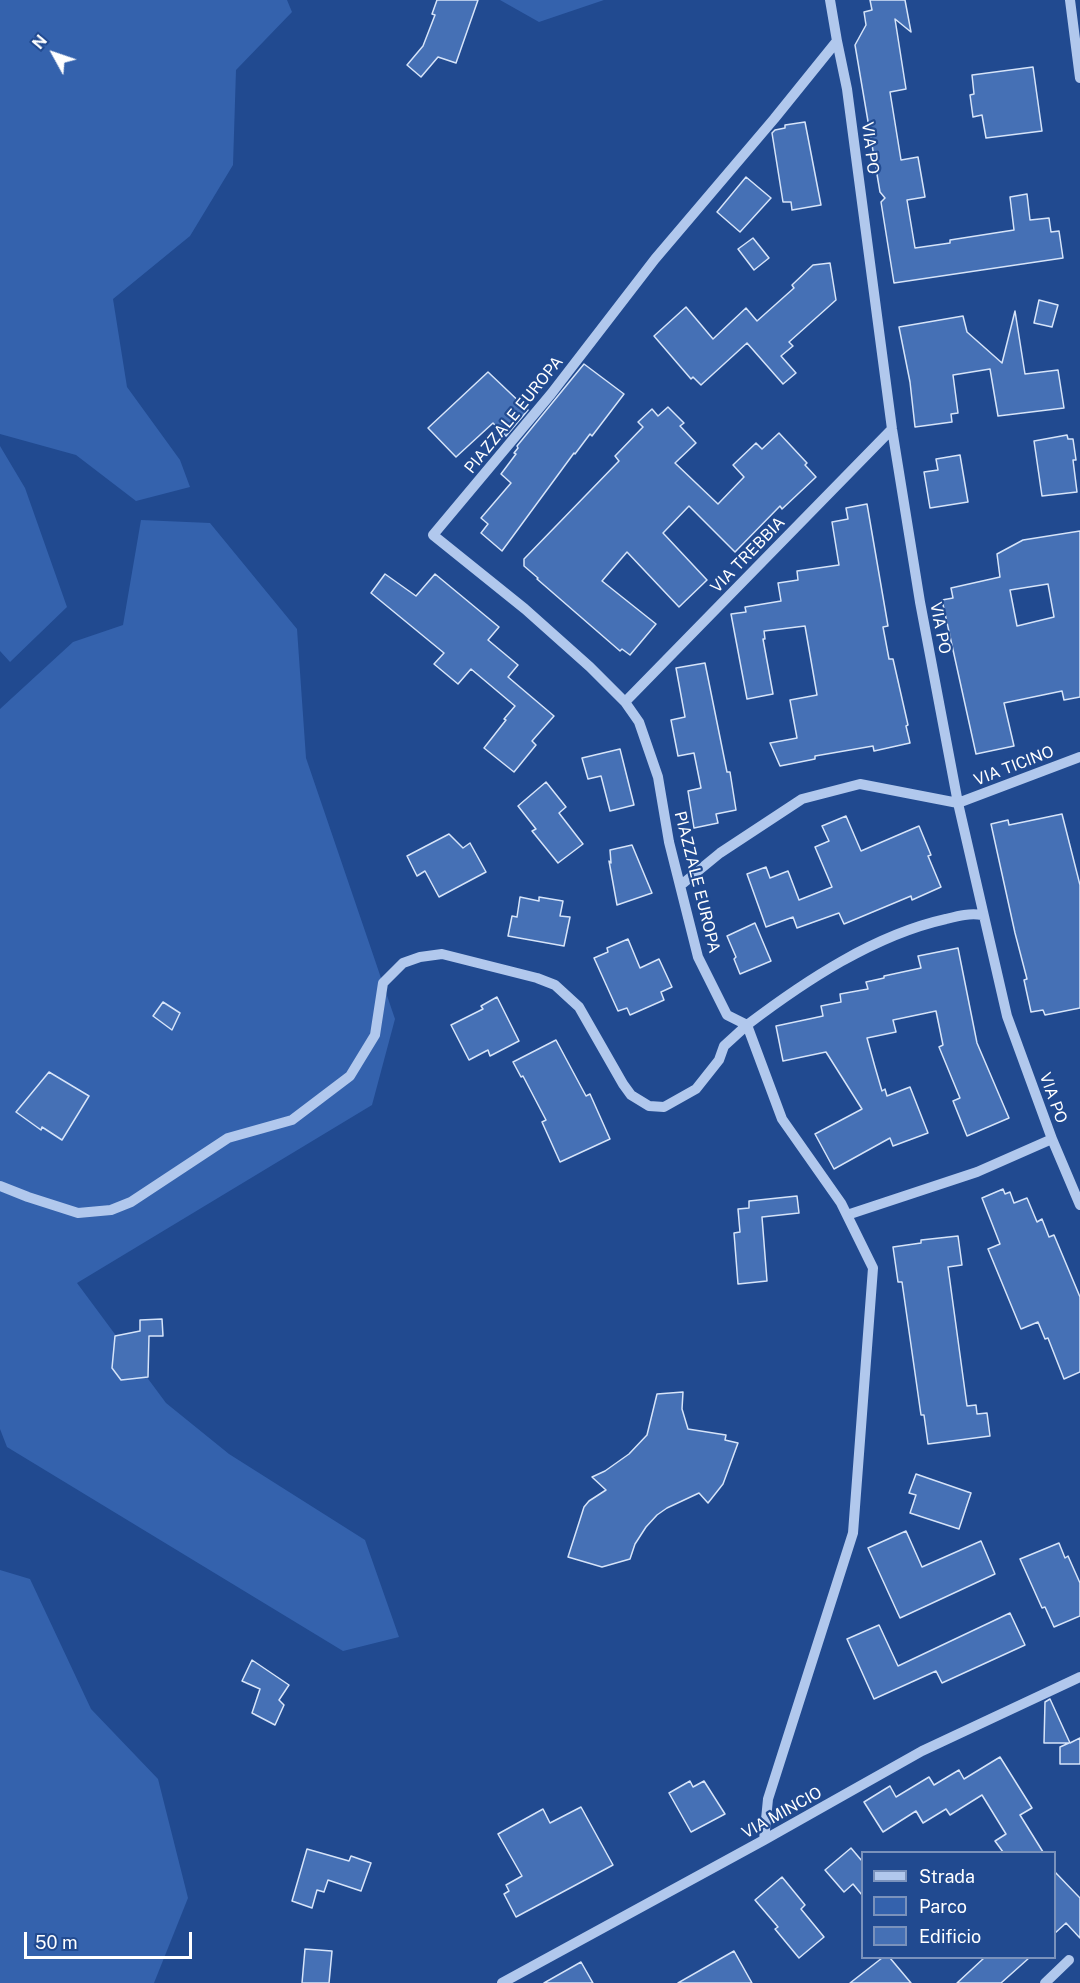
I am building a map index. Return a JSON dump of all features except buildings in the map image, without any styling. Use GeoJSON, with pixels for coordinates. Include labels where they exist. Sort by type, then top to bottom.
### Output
{"type":"FeatureCollection","features":[{"type":"Feature","properties":{"kind":"street"},"geometry":{"type":"LineString","coordinates":[[830,0],[837,41]]}},
{"type":"Feature","properties":{"kind":"street"},"geometry":{"type":"LineString","coordinates":[[1070,0],[1080,78]]}},
{"type":"Feature","properties":{"kind":"street","name":"VIA PO"},"geometry":{"type":"LineString","coordinates":[[837,41],[847,89],[892,429],[920,602],[958,803],[1006,1016],[1080,1205]]}},
{"type":"Feature","properties":{"kind":"street","name":"PIAZZALE EUROPA"},"geometry":{"type":"LineString","coordinates":[[747,1025],[727,1016],[698,957],[669,842],[658,777],[639,722],[625,702],[590,667],[525,609],[433,535],[551,394],[656,259],[837,41]]}},
{"type":"Feature","properties":{"kind":"street","name":"VIA TREBBIA"},"geometry":{"type":"LineString","coordinates":[[625,702],[892,429]]}},
{"type":"Feature","properties":{"kind":"street","name":"VIA TICINO"},"geometry":{"type":"LineString","coordinates":[[958,803],[1080,757]]}},
{"type":"Feature","properties":{"kind":"street"},"geometry":{"type":"LineString","coordinates":[[681,885],[720,853],[802,799],[860,784],[958,803]]}},
{"type":"Feature","properties":{"kind":"street"},"geometry":{"type":"LineString","coordinates":[[0,1186],[78,1213],[111,1210],[131,1202],[228,1138],[292,1120],[350,1076],[375,1035],[383,984],[403,963],[420,957],[442,954],[537,978],[555,985],[579,1006],[631,1095],[649,1106],[664,1107],[696,1089],[719,1060],[724,1046],[747,1025],[809,981],[898,932],[971,913],[982,915]]}},
{"type":"Feature","properties":{"kind":"street"},"geometry":{"type":"LineString","coordinates":[[747,1025],[782,1119],[841,1203],[873,1268],[853,1533],[768,1799],[764,1840]]}},
{"type":"Feature","properties":{"kind":"street"},"geometry":{"type":"LineString","coordinates":[[847,1215],[977,1172],[1052,1138]]}},
{"type":"Feature","properties":{"kind":"street","name":"VIA MINCIO"},"geometry":{"type":"LineString","coordinates":[[502,1983],[922,1751],[1080,1677]]}},
{"type":"Feature","properties":{"kind":"street"},"geometry":{"type":"LineString","coordinates":[[1045,1983],[1069,1960]]}},
{"type":"Feature","properties":{"kind":"green space"},"geometry":{"type":"Polygon","coordinates":[[[0,0],[287,0],[292,12],[236,70],[233,165],[190,236],[113,299],[127,387],[180,460],[190,487],[136,501],[76,455],[0,434],[0,0]]]}},
{"type":"Feature","properties":{"kind":"green space"},"geometry":{"type":"Polygon","coordinates":[[[500,0],[604,0],[539,22],[500,0]]]}},
{"type":"Feature","properties":{"kind":"green space"},"geometry":{"type":"Polygon","coordinates":[[[0,446],[25,488],[67,607],[10,662],[0,651],[0,446]]]}},
{"type":"Feature","properties":{"kind":"green space"},"geometry":{"type":"Polygon","coordinates":[[[141,520],[210,523],[297,629],[306,758],[395,1019],[372,1105],[77,1283],[166,1403],[229,1454],[365,1540],[399,1637],[343,1651],[7,1447],[0,1429],[0,709],[73,642],[123,625],[141,520]]]}},
{"type":"Feature","properties":{"kind":"green space"},"geometry":{"type":"Polygon","coordinates":[[[0,1570],[30,1579],[91,1709],[158,1779],[188,1898],[154,1983],[0,1983],[0,1570]]]}}]}
